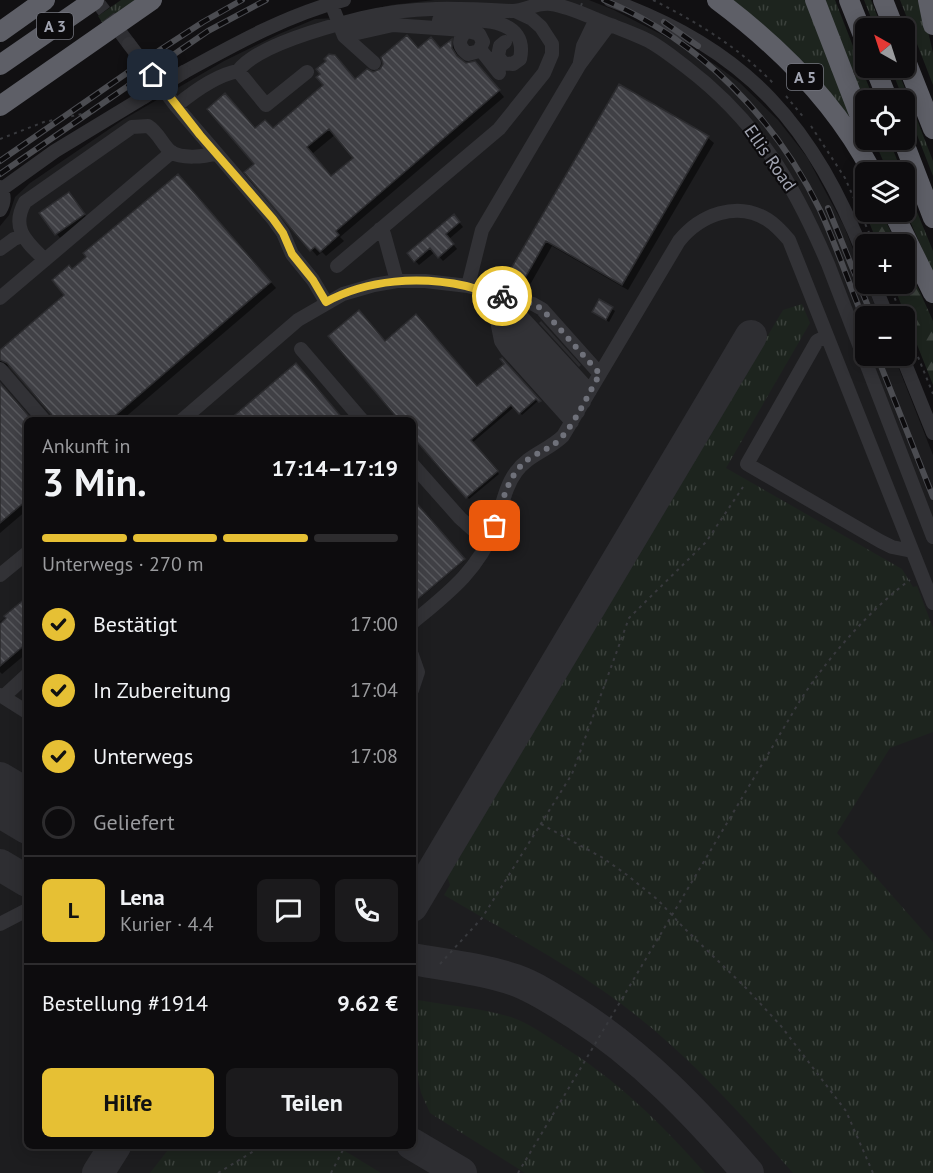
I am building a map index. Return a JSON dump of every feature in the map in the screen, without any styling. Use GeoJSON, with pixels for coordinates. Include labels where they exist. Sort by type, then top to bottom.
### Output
{"type":"FeatureCollection","features":[{"type":"Feature","properties":{"kind":"highway","name":"A 3"},"geometry":{"type":"LineString","coordinates":[[0,32],[45,0]]}},
{"type":"Feature","properties":{"kind":"highway","name":"A 3"},"geometry":{"type":"LineString","coordinates":[[0,65],[94,0]]}},
{"type":"Feature","properties":{"kind":"highway"},"geometry":{"type":"LineString","coordinates":[[0,106],[152,0]]}},
{"type":"Feature","properties":{"kind":"highway","name":"A 5"},"geometry":{"type":"LineString","coordinates":[[717,0],[743,19],[794,65],[846,129],[866,162]]}},
{"type":"Feature","properties":{"kind":"highway","name":"A 5"},"geometry":{"type":"LineString","coordinates":[[815,0],[855,104]]}},
{"type":"Feature","properties":{"kind":"highway"},"geometry":{"type":"LineString","coordinates":[[849,0],[856,18]]}},
{"type":"Feature","properties":{"kind":"highway"},"geometry":{"type":"LineString","coordinates":[[883,0],[890,18]]}},
{"type":"Feature","properties":{"kind":"highway"},"geometry":{"type":"LineString","coordinates":[[928,0],[933,25]]}},
{"type":"Feature","properties":{"kind":"highway"},"geometry":{"type":"LineString","coordinates":[[913,78],[933,129]]}},
{"type":"Feature","properties":{"kind":"highway"},"geometry":{"type":"LineString","coordinates":[[907,150],[933,218]]}},
{"type":"Feature","properties":{"kind":"highway"},"geometry":{"type":"LineString","coordinates":[[899,222],[933,293]]}},
{"type":"Feature","properties":{"kind":"street"},"geometry":{"type":"LineString","coordinates":[[610,0],[645,12],[714,50],[779,107],[805,140],[824,170],[855,234]]}},
{"type":"Feature","properties":{"kind":"street"},"geometry":{"type":"LineString","coordinates":[[0,210],[4,202],[1,188],[55,151],[184,72],[267,29],[338,2],[341,30],[374,63]]}},
{"type":"Feature","properties":{"kind":"street","name":"Ellis Road"},"geometry":{"type":"LineString","coordinates":[[341,30],[385,13],[450,8],[514,12],[534,5],[551,4],[577,11],[649,41],[711,88],[751,129],[785,175],[816,235],[933,537]]}},
{"type":"Feature","properties":{"kind":"street"},"geometry":{"type":"LineString","coordinates":[[414,10],[427,19],[464,20],[507,26],[518,35],[522,52],[517,62],[513,64],[503,63],[498,52],[500,46],[505,42]]}},
{"type":"Feature","properties":{"kind":"street"},"geometry":{"type":"LineString","coordinates":[[337,266],[499,129],[544,73],[552,54],[552,44],[537,23],[514,12]]}},
{"type":"Feature","properties":{"kind":"street"},"geometry":{"type":"LineString","coordinates":[[580,64],[583,46],[596,19]]}},
{"type":"Feature","properties":{"kind":"street"},"geometry":{"type":"LineString","coordinates":[[176,106],[229,73],[238,71],[243,64],[258,55],[300,36],[341,30],[412,25],[475,32],[479,34],[481,45],[499,73]]}},
{"type":"Feature","properties":{"kind":"street"},"geometry":{"type":"LineString","coordinates":[[468,286],[482,230],[580,64],[609,25]]}},
{"type":"Feature","properties":{"kind":"street"},"geometry":{"type":"LineString","coordinates":[[463,35],[460,42],[462,49],[468,54],[473,54],[494,36],[501,35],[514,42],[522,52]]}},
{"type":"Feature","properties":{"kind":"street"},"geometry":{"type":"LineString","coordinates":[[129,44],[176,106],[278,226],[292,254],[313,280],[326,302]]}},
{"type":"Feature","properties":{"kind":"street"},"geometry":{"type":"LineString","coordinates":[[238,71],[266,105],[307,72]]}},
{"type":"Feature","properties":{"kind":"street"},"geometry":{"type":"LineString","coordinates":[[0,249],[18,238],[20,215],[25,202],[132,128],[148,126],[172,152],[180,156],[216,153]]}},
{"type":"Feature","properties":{"kind":"street"},"geometry":{"type":"LineString","coordinates":[[0,298],[172,152]]}},
{"type":"Feature","properties":{"kind":"street"},"geometry":{"type":"LineString","coordinates":[[416,620],[464,578],[488,543],[510,480],[517,470],[532,457],[556,442],[581,407],[679,241],[697,224],[717,214],[740,210],[769,220],[789,240],[933,603]]}},
{"type":"Feature","properties":{"kind":"street"},"geometry":{"type":"LineString","coordinates":[[380,230],[384,234],[397,281]]}},
{"type":"Feature","properties":{"kind":"street"},"geometry":{"type":"LineString","coordinates":[[0,235],[5,234],[18,238],[45,260]]}},
{"type":"Feature","properties":{"kind":"street"},"geometry":{"type":"LineString","coordinates":[[185,417],[298,320],[326,302],[358,289],[397,281],[445,282],[468,286],[512,306],[581,407]]}},
{"type":"Feature","properties":{"kind":"street"},"geometry":{"type":"LineString","coordinates":[[497,300],[497,321],[501,341],[507,350],[581,407]]}},
{"type":"Feature","properties":{"kind":"street"},"geometry":{"type":"LineString","coordinates":[[497,300],[533,304],[542,309],[600,374]]}},
{"type":"Feature","properties":{"kind":"street"},"geometry":{"type":"LineString","coordinates":[[827,336],[817,341],[747,464],[892,548],[912,551]]}},
{"type":"Feature","properties":{"kind":"street"},"geometry":{"type":"LineString","coordinates":[[301,349],[359,417]]}},
{"type":"Feature","properties":{"kind":"street"},"geometry":{"type":"LineString","coordinates":[[906,366],[933,433]]}},
{"type":"Feature","properties":{"kind":"street"},"geometry":{"type":"LineString","coordinates":[[0,369],[41,417]]}},
{"type":"Feature","properties":{"kind":"street"},"geometry":{"type":"LineString","coordinates":[[416,468],[460,518],[488,543]]}},
{"type":"Feature","properties":{"kind":"street"},"geometry":{"type":"LineString","coordinates":[[0,575],[24,555]]}},
{"type":"Feature","properties":{"kind":"street"},"geometry":{"type":"LineString","coordinates":[[24,677],[1,696],[24,710]]}},
{"type":"Feature","properties":{"kind":"street"},"geometry":{"type":"LineString","coordinates":[[0,924],[24,912]]}},
{"type":"Feature","properties":{"kind":"path"},"geometry":{"type":"LineString","coordinates":[[581,6],[584,0]]}},
{"type":"Feature","properties":{"kind":"path"},"geometry":{"type":"LineString","coordinates":[[0,139],[44,122],[97,111]]}},
{"type":"Feature","properties":{"kind":"path"},"geometry":{"type":"LineString","coordinates":[[915,349],[933,394]]}},
{"type":"Feature","properties":{"kind":"path"},"geometry":{"type":"LineString","coordinates":[[440,964],[482,918],[572,774],[629,618],[706,542],[743,487]]}},
{"type":"Feature","properties":{"kind":"path"},"geometry":{"type":"LineString","coordinates":[[518,1173],[813,680],[877,608],[909,580],[922,575]]}},
{"type":"Feature","properties":{"kind":"path"},"geometry":{"type":"LineString","coordinates":[[541,824],[603,858],[651,894],[746,988],[781,1026],[846,1111],[873,1173]]}},
{"type":"Feature","properties":{"kind":"path"},"geometry":{"type":"LineString","coordinates":[[218,1173],[257,1149]]}},
{"type":"Feature","properties":{"kind":"path"},"geometry":{"type":"LineString","coordinates":[[331,1173],[343,1149]]}},
{"type":"Feature","properties":{"kind":"shaded area"},"geometry":{"type":"Polygon","coordinates":[[[434,0],[589,0],[614,10],[674,41],[716,65],[740,83],[778,120],[807,157],[844,226],[855,254],[855,294],[870,294],[875,306],[855,306],[855,366],[898,366],[933,455],[933,1173],[0,1173],[0,226],[9,215],[15,197],[30,183],[124,119],[224,61],[315,19],[336,18],[391,5],[434,0]]]}},
{"type":"Feature","properties":{"kind":"green space"},"geometry":{"type":"Polygon","coordinates":[[[121,0],[145,0],[105,27],[98,16],[121,0]]]}},
{"type":"Feature","properties":{"kind":"green space"},"geometry":{"type":"Polygon","coordinates":[[[724,0],[806,0],[855,128],[855,134],[724,0]]]}},
{"type":"Feature","properties":{"kind":"green space"},"geometry":{"type":"Polygon","coordinates":[[[821,0],[835,0],[855,51],[855,78],[865,78],[870,90],[855,90],[821,0]]]}},
{"type":"Feature","properties":{"kind":"green space"},"geometry":{"type":"Polygon","coordinates":[[[864,0],[871,0],[878,18],[871,18],[864,0]]]}},
{"type":"Feature","properties":{"kind":"green space"},"geometry":{"type":"Polygon","coordinates":[[[900,0],[921,0],[933,53],[933,85],[915,39],[915,18],[907,18],[900,0]]]}},
{"type":"Feature","properties":{"kind":"green space"},"geometry":{"type":"Polygon","coordinates":[[[895,78],[901,78],[906,90],[900,90],[895,78]]]}},
{"type":"Feature","properties":{"kind":"green space"},"geometry":{"type":"Polygon","coordinates":[[[915,114],[933,161],[933,176],[915,130],[915,114]]]}},
{"type":"Feature","properties":{"kind":"green space"},"geometry":{"type":"Polygon","coordinates":[[[878,150],[893,150],[898,162],[884,162],[878,150]]]}},
{"type":"Feature","properties":{"kind":"green space"},"geometry":{"type":"Polygon","coordinates":[[[915,207],[933,251],[933,273],[910,222],[915,222],[915,207]]]}},
{"type":"Feature","properties":{"kind":"green space"},"geometry":{"type":"Polygon","coordinates":[[[869,222],[886,222],[892,234],[874,234],[869,222]]]}},
{"type":"Feature","properties":{"kind":"green space"},"geometry":{"type":"Polygon","coordinates":[[[915,281],[933,321],[933,385],[915,340],[915,306],[902,306],[897,294],[915,294],[915,281]]]}},
{"type":"Feature","properties":{"kind":"green space"},"geometry":{"type":"Polygon","coordinates":[[[802,304],[810,323],[726,468],[902,569],[913,587],[917,586],[933,628],[933,732],[890,748],[837,833],[933,942],[933,1173],[793,1173],[690,1062],[644,1022],[578,974],[444,895],[450,885],[446,874],[783,310],[802,304]]]}},
{"type":"Feature","properties":{"kind":"green space"},"geometry":{"type":"Polygon","coordinates":[[[416,1000],[511,1017],[536,1029],[619,1087],[672,1137],[705,1173],[525,1173],[430,1113],[421,1093],[416,1070],[416,1000]]]}},
{"type":"Feature","properties":{"kind":"green space"},"geometry":{"type":"Polygon","coordinates":[[[169,1149],[342,1149],[381,1173],[150,1173],[169,1149]]]}},
{"type":"Feature","properties":{"kind":"building"},"geometry":{"type":"Polygon","coordinates":[[[407,35],[418,48],[431,37],[440,48],[452,39],[452,48],[457,56],[466,63],[475,61],[500,90],[336,231],[339,235],[320,252],[315,247],[310,251],[244,172],[254,164],[207,109],[225,93],[255,128],[265,120],[273,128],[323,85],[316,77],[320,74],[316,69],[326,61],[324,59],[329,54],[335,55],[355,79],[367,69],[373,72],[380,69],[383,64],[381,57],[407,35]],[[329,129],[307,147],[331,176],[353,158],[329,129]]]}},
{"type":"Feature","properties":{"kind":"building"},"geometry":{"type":"Polygon","coordinates":[[[619,84],[709,136],[622,285],[546,241],[521,285],[506,277],[619,84]]]}},
{"type":"Feature","properties":{"kind":"building"},"geometry":{"type":"Polygon","coordinates":[[[178,174],[271,282],[114,417],[52,417],[7,363],[0,360],[0,350],[64,295],[52,280],[69,265],[72,269],[86,257],[83,253],[178,174]]]}},
{"type":"Feature","properties":{"kind":"building"},"geometry":{"type":"Polygon","coordinates":[[[69,192],[85,214],[55,235],[39,213],[69,192]]]}},
{"type":"Feature","properties":{"kind":"building"},"geometry":{"type":"Polygon","coordinates":[[[454,214],[460,222],[446,234],[454,244],[438,258],[430,248],[414,262],[407,253],[454,214]]]}},
{"type":"Feature","properties":{"kind":"building"},"geometry":{"type":"Polygon","coordinates":[[[599,299],[613,307],[606,320],[592,312],[599,299]]]}},
{"type":"Feature","properties":{"kind":"building"},"geometry":{"type":"Polygon","coordinates":[[[359,310],[385,341],[416,314],[477,386],[504,364],[500,359],[502,358],[541,401],[536,399],[519,414],[511,405],[471,440],[498,471],[466,498],[416,441],[416,417],[396,417],[328,336],[359,310]]]}},
{"type":"Feature","properties":{"kind":"building"},"geometry":{"type":"Polygon","coordinates":[[[540,323],[580,365],[579,366],[540,323]]]}},
{"type":"Feature","properties":{"kind":"building"},"geometry":{"type":"Polygon","coordinates":[[[296,363],[341,417],[233,417],[296,363]]]}},
{"type":"Feature","properties":{"kind":"building"},"geometry":{"type":"Polygon","coordinates":[[[0,383],[29,417],[24,417],[24,503],[0,523],[0,383]]]}},
{"type":"Feature","properties":{"kind":"building"},"geometry":{"type":"Polygon","coordinates":[[[416,503],[465,559],[416,601],[416,503]]]}},
{"type":"Feature","properties":{"kind":"building"},"geometry":{"type":"Polygon","coordinates":[[[24,599],[24,646],[0,666],[0,624],[6,618],[4,616],[24,599]]]}},
{"type":"Feature","properties":{"kind":"taxiway"},"geometry":{"type":"LineString","coordinates":[[416,899],[751,336]]}},
{"type":"Feature","properties":{"kind":"taxiway"},"geometry":{"type":"LineString","coordinates":[[0,778],[24,792]]}},
{"type":"Feature","properties":{"kind":"taxiway"},"geometry":{"type":"LineString","coordinates":[[0,812],[24,826]]}},
{"type":"Feature","properties":{"kind":"taxiway"},"geometry":{"type":"LineString","coordinates":[[0,865],[24,879]]}},
{"type":"Feature","properties":{"kind":"taxiway"},"geometry":{"type":"LineString","coordinates":[[416,960],[477,970],[515,980],[539,991],[575,1013],[623,1048],[667,1087],[748,1173]]}},
{"type":"Feature","properties":{"kind":"taxiway"},"geometry":{"type":"LineString","coordinates":[[416,1146],[461,1173]]}},
{"type":"Feature","properties":{"kind":"taxiway"},"geometry":{"type":"LineString","coordinates":[[98,1173],[113,1149]]}},
{"type":"Feature","properties":{"kind":"tunnel"},"geometry":{"type":"LineString","coordinates":[[96,0],[129,44]]}},
{"type":"Feature","properties":{"kind":"railway"},"geometry":{"type":"LineString","coordinates":[[0,161],[163,48],[242,0]]}},
{"type":"Feature","properties":{"kind":"railway"},"geometry":{"type":"LineString","coordinates":[[0,174],[208,31],[266,0]]}},
{"type":"Feature","properties":{"kind":"railway"},"geometry":{"type":"LineString","coordinates":[[604,0],[639,17],[672,37],[703,60],[757,114],[781,144],[802,176],[820,210],[859,306]]}},
{"type":"Feature","properties":{"kind":"railway"},"geometry":{"type":"LineString","coordinates":[[664,22],[698,46]]}},
{"type":"Feature","properties":{"kind":"railway"},"geometry":{"type":"LineString","coordinates":[[828,208],[868,306]]}},
{"type":"Feature","properties":{"kind":"railway"},"geometry":{"type":"LineString","coordinates":[[881,366],[933,497]]}},
{"type":"Feature","properties":{"kind":"way so far"},"geometry":{"type":"LineString","coordinates":[[495,526],[510,480],[523,463],[563,436],[600,374],[542,309],[533,304],[502,296]]}},
{"type":"Feature","properties":{"kind":"route"},"geometry":{"type":"LineString","coordinates":[[153,75],[200,135],[273,219],[283,233],[292,254],[313,280],[326,302],[343,294],[374,285],[411,280],[468,286],[502,296]]}}]}
